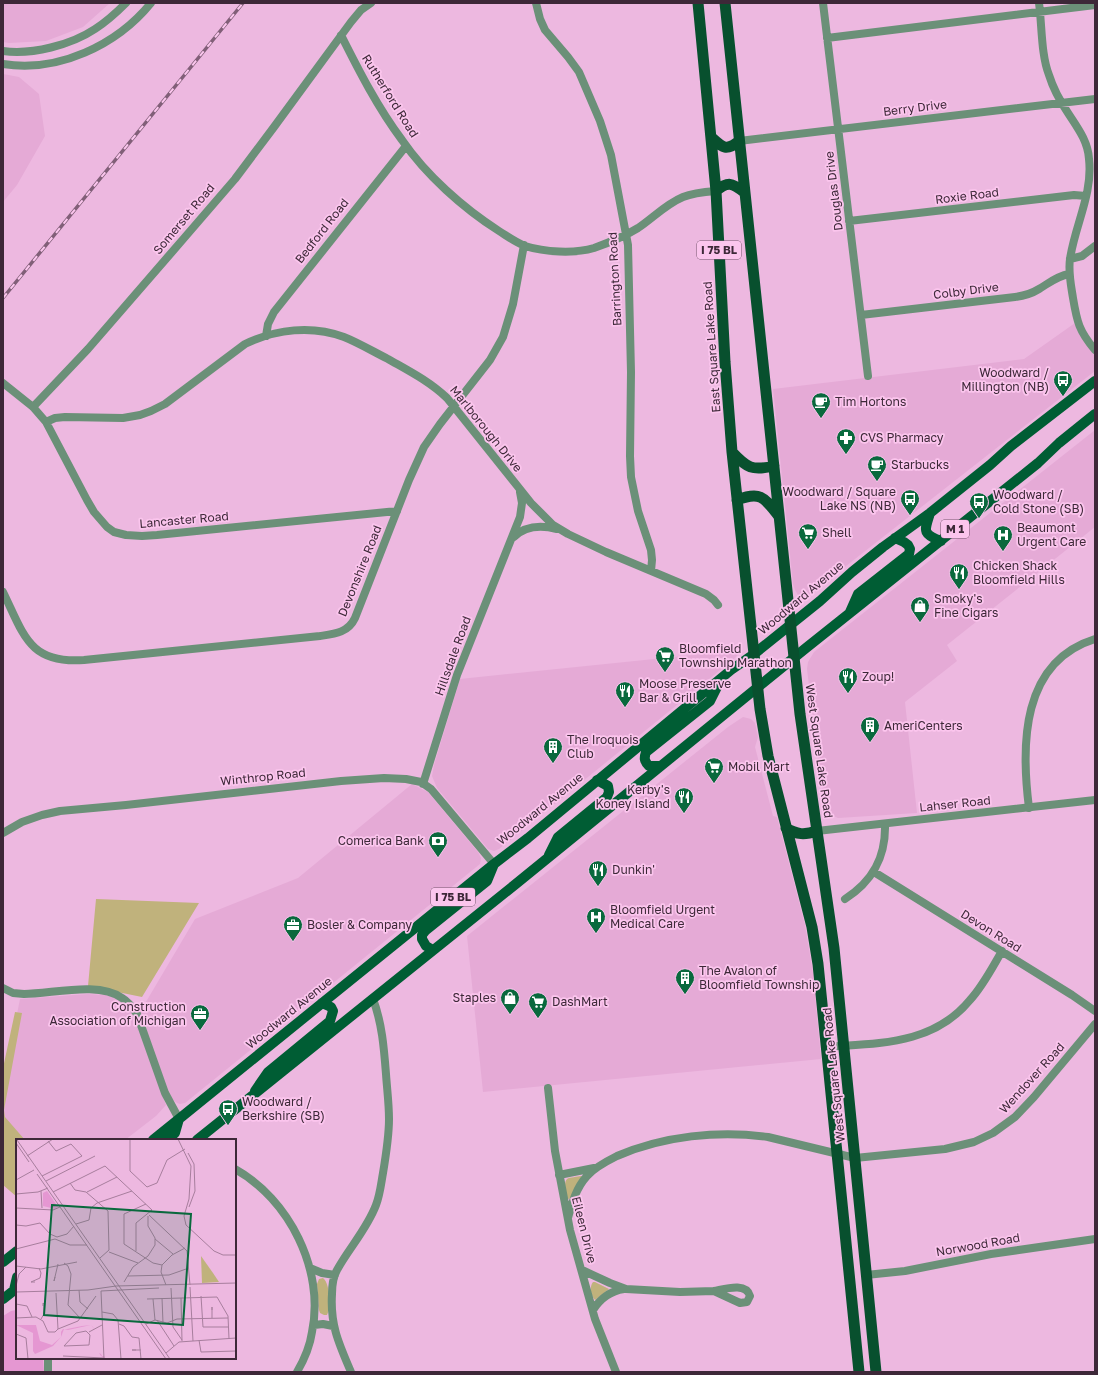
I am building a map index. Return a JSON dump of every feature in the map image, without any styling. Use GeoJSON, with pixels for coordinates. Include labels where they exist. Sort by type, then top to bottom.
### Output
{"type":"FeatureCollection","features":[{"type":"Feature","properties":{"kind":"highway","name":"East Square Lake Road"},"geometry":{"type":"LineString","coordinates":[[698,3],[716,191],[725,362],[732,452],[757,688]]}},
{"type":"Feature","properties":{"kind":"highway","name":"I 75 BL"},"geometry":{"type":"LineString","coordinates":[[725,3],[794,658]]}},
{"type":"Feature","properties":{"kind":"highway"},"geometry":{"type":"LineString","coordinates":[[711,137],[719,145],[726,148],[739,141]]}},
{"type":"Feature","properties":{"kind":"highway"},"geometry":{"type":"LineString","coordinates":[[716,191],[723,185],[730,184],[744,192]]}},
{"type":"Feature","properties":{"kind":"highway"},"geometry":{"type":"LineString","coordinates":[[732,452],[743,462],[755,469],[774,466]]}},
{"type":"Feature","properties":{"kind":"highway"},"geometry":{"type":"LineString","coordinates":[[737,500],[750,495],[758,496],[767,501],[779,515]]}},
{"type":"Feature","properties":{"kind":"highway","name":"West Square Lake Road"},"geometry":{"type":"LineString","coordinates":[[794,658],[804,742],[832,931],[876,1372]]}},
{"type":"Feature","properties":{"kind":"highway","name":"West Square Lake Road"},"geometry":{"type":"LineString","coordinates":[[757,688],[766,745],[815,943],[827,1047],[859,1372]]}},
{"type":"Feature","properties":{"kind":"highway"},"geometry":{"type":"LineString","coordinates":[[786,828],[800,834],[807,834],[817,831]]}},
{"type":"Feature","properties":{"kind":"main road","name":"Woodward Avenue"},"geometry":{"type":"LineString","coordinates":[[154,1139],[528,838],[731,670],[754,654],[820,601],[852,572],[990,466],[1011,446],[1095,381]]}},
{"type":"Feature","properties":{"kind":"main road","name":"M 1"},"geometry":{"type":"LineString","coordinates":[[794,658],[1042,460],[1059,443],[1095,414]]}},
{"type":"Feature","properties":{"kind":"main road"},"geometry":{"type":"LineString","coordinates":[[930,513],[926,526],[927,534],[930,537],[941,541]]}},
{"type":"Feature","properties":{"kind":"main road"},"geometry":{"type":"LineString","coordinates":[[849,614],[858,594],[909,554],[910,549],[908,545],[895,538]]}},
{"type":"Feature","properties":{"kind":"main road","name":"I 75 BL"},"geometry":{"type":"LineString","coordinates":[[199,1139],[794,658]]}},
{"type":"Feature","properties":{"kind":"main road"},"geometry":{"type":"LineString","coordinates":[[661,766],[649,766],[644,758],[646,752],[710,701],[722,678]]}},
{"type":"Feature","properties":{"kind":"main road"},"geometry":{"type":"LineString","coordinates":[[547,859],[558,837],[608,797],[608,786],[597,780]]}},
{"type":"Feature","properties":{"kind":"main road"},"geometry":{"type":"LineString","coordinates":[[433,950],[426,946],[422,939],[422,935],[426,930],[488,881],[494,864]]}},
{"type":"Feature","properties":{"kind":"main road"},"geometry":{"type":"LineString","coordinates":[[250,1099],[268,1072],[330,1021],[333,1011],[331,1007],[322,1003]]}},
{"type":"Feature","properties":{"kind":"main road"},"geometry":{"type":"LineString","coordinates":[[168,1139],[175,1133],[179,1119]]}},
{"type":"Feature","properties":{"kind":"main road"},"geometry":{"type":"LineString","coordinates":[[3,1262],[16,1252]]}},
{"type":"Feature","properties":{"kind":"main road"},"geometry":{"type":"LineString","coordinates":[[3,1299],[16,1290]]}},
{"type":"Feature","properties":{"kind":"street"},"geometry":{"type":"LineString","coordinates":[[3,50],[30,51],[69,42],[94,30],[126,3]]}},
{"type":"Feature","properties":{"kind":"street"},"geometry":{"type":"LineString","coordinates":[[3,64],[44,64],[73,57],[89,51],[122,32],[136,20],[151,3]]}},
{"type":"Feature","properties":{"kind":"street","name":"Somerset Road"},"geometry":{"type":"LineString","coordinates":[[33,407],[88,349],[234,179],[357,15],[372,3]]}},
{"type":"Feature","properties":{"kind":"street","name":"Barrington Road"},"geometry":{"type":"LineString","coordinates":[[536,3],[542,25],[549,36],[575,67],[600,121],[611,155],[626,234],[628,253],[631,358],[630,466],[638,511],[651,550],[651,571]]}},
{"type":"Feature","properties":{"kind":"street","name":"Douglas Drive"},"geometry":{"type":"LineString","coordinates":[[823,3],[868,376]]}},
{"type":"Feature","properties":{"kind":"street"},"geometry":{"type":"LineString","coordinates":[[1039,3],[1046,66],[1050,79],[1062,103],[1081,133],[1088,152],[1090,172],[1086,196],[1070,259],[1070,274],[1077,323],[1082,334],[1095,350]]}},
{"type":"Feature","properties":{"kind":"street"},"geometry":{"type":"LineString","coordinates":[[827,38],[1095,5]]}},
{"type":"Feature","properties":{"kind":"street","name":"Rutherford Road"},"geometry":{"type":"LineString","coordinates":[[341,36],[368,85],[406,146],[437,180],[468,208],[489,225],[524,246],[540,249],[575,251],[597,247],[636,229],[681,198],[716,191]]}},
{"type":"Feature","properties":{"kind":"street","name":"Berry Drive"},"geometry":{"type":"LineString","coordinates":[[739,141],[1095,99]]}},
{"type":"Feature","properties":{"kind":"street","name":"Bedford Road"},"geometry":{"type":"LineString","coordinates":[[266,336],[268,324],[274,312],[406,146]]}},
{"type":"Feature","properties":{"kind":"street","name":"Roxie Road"},"geometry":{"type":"LineString","coordinates":[[850,221],[1074,195],[1086,196]]}},
{"type":"Feature","properties":{"kind":"street","name":"Devonshire Road"},"geometry":{"type":"LineString","coordinates":[[3,592],[21,629],[31,644],[46,656],[56,659],[84,660],[330,635],[345,630],[353,622],[409,480],[424,447],[453,406],[490,360],[503,337],[513,304],[524,246]]}},
{"type":"Feature","properties":{"kind":"street"},"geometry":{"type":"LineString","coordinates":[[1070,259],[1082,256],[1095,246]]}},
{"type":"Feature","properties":{"kind":"street","name":"Colby Drive"},"geometry":{"type":"LineString","coordinates":[[861,315],[1019,296],[1034,292],[1055,278],[1070,274]]}},
{"type":"Feature","properties":{"kind":"street","name":"Marlborough Drive"},"geometry":{"type":"LineString","coordinates":[[46,422],[60,417],[123,418],[140,415],[165,404],[245,344],[266,336],[291,331],[310,330],[326,332],[348,339],[421,377],[442,393],[538,511],[562,531],[590,545],[706,594],[718,605]]}},
{"type":"Feature","properties":{"kind":"street","name":"Lancaster Road"},"geometry":{"type":"LineString","coordinates":[[3,383],[33,407],[46,422],[80,489],[94,512],[107,528],[120,534],[152,536],[397,511]]}},
{"type":"Feature","properties":{"kind":"street","name":"Hillsdale Road"},"geometry":{"type":"LineString","coordinates":[[424,784],[457,675],[522,511],[522,499],[519,488]]}},
{"type":"Feature","properties":{"kind":"street"},"geometry":{"type":"LineString","coordinates":[[512,539],[522,530],[534,526],[542,526],[562,531]]}},
{"type":"Feature","properties":{"kind":"street"},"geometry":{"type":"LineString","coordinates":[[1029,808],[1025,776],[1025,745],[1029,717],[1035,696],[1042,681],[1058,661],[1079,646],[1095,639]]}},
{"type":"Feature","properties":{"kind":"street","name":"Winthrop Road"},"geometry":{"type":"LineString","coordinates":[[3,833],[27,820],[60,811],[341,781],[395,778],[406,779],[424,784]]}},
{"type":"Feature","properties":{"kind":"street"},"geometry":{"type":"LineString","coordinates":[[424,784],[431,790],[494,864]]}},
{"type":"Feature","properties":{"kind":"street","name":"Lahser Road"},"geometry":{"type":"LineString","coordinates":[[817,831],[1095,800]]}},
{"type":"Feature","properties":{"kind":"street"},"geometry":{"type":"LineString","coordinates":[[845,899],[860,888],[874,872],[884,846],[885,824]]}},
{"type":"Feature","properties":{"kind":"street","name":"Devon Road"},"geometry":{"type":"LineString","coordinates":[[874,872],[1066,991],[1095,1011]]}},
{"type":"Feature","properties":{"kind":"street"},"geometry":{"type":"LineString","coordinates":[[827,1047],[897,1041],[915,1037],[938,1027],[955,1015],[970,1001],[1002,951]]}},
{"type":"Feature","properties":{"kind":"street"},"geometry":{"type":"LineString","coordinates":[[3,988],[14,993],[24,994],[95,990],[112,993],[122,998],[137,1014],[167,1098],[179,1119]]}},
{"type":"Feature","properties":{"kind":"street"},"geometry":{"type":"LineString","coordinates":[[351,1372],[337,1340],[334,1326],[332,1302],[335,1275],[374,1211],[379,1195],[384,1168],[389,1126],[381,1029],[373,999]]}},
{"type":"Feature","properties":{"kind":"street","name":"Wendover Road"},"geometry":{"type":"LineString","coordinates":[[598,1167],[627,1152],[650,1145],[684,1138],[718,1135],[739,1134],[768,1136],[855,1158],[955,1148],[993,1134],[1010,1122],[1023,1110],[1095,1024]]}},
{"type":"Feature","properties":{"kind":"street","name":"Eileen Drive"},"geometry":{"type":"LineString","coordinates":[[548,1088],[559,1175],[568,1218],[600,1333],[616,1372]]}},
{"type":"Feature","properties":{"kind":"street"},"geometry":{"type":"LineString","coordinates":[[559,1175],[598,1167]]}},
{"type":"Feature","properties":{"kind":"street"},"geometry":{"type":"LineString","coordinates":[[568,1218],[578,1189],[586,1176],[598,1167]]}},
{"type":"Feature","properties":{"kind":"street"},"geometry":{"type":"LineString","coordinates":[[236,1170],[262,1188],[281,1209],[300,1243],[310,1268],[314,1296],[314,1325],[308,1349],[297,1372]]}},
{"type":"Feature","properties":{"kind":"street","name":"Norwood Road"},"geometry":{"type":"LineString","coordinates":[[866,1275],[905,1271],[991,1254],[1095,1239]]}},
{"type":"Feature","properties":{"kind":"street"},"geometry":{"type":"LineString","coordinates":[[310,1268],[322,1273],[335,1275]]}},
{"type":"Feature","properties":{"kind":"street"},"geometry":{"type":"LineString","coordinates":[[582,1270],[626,1289]]}},
{"type":"Feature","properties":{"kind":"street"},"geometry":{"type":"LineString","coordinates":[[593,1310],[600,1301],[617,1290],[626,1289],[680,1292],[714,1291]]}},
{"type":"Feature","properties":{"kind":"street"},"geometry":{"type":"LineString","coordinates":[[314,1325],[323,1324],[334,1326]]}},
{"type":"Feature","properties":{"kind":"street"},"geometry":{"type":"LineString","coordinates":[[48,1359],[48,1372]]}},
{"type":"Feature","properties":{"kind":"shaded area"},"geometry":{"type":"Polygon","coordinates":[[[3,3],[110,3],[83,27],[46,41],[9,43],[3,42],[3,3]]]}},
{"type":"Feature","properties":{"kind":"shaded area"},"geometry":{"type":"Polygon","coordinates":[[[3,74],[19,77],[39,94],[45,136],[17,185],[3,202],[3,74]]]}},
{"type":"Feature","properties":{"kind":"shaded area"},"geometry":{"type":"Polygon","coordinates":[[[1075,323],[1095,353],[1095,371],[809,595],[804,597],[798,595],[793,584],[773,389],[1024,359],[1075,323]]]}},
{"type":"Feature","properties":{"kind":"shaded area"},"geometry":{"type":"Polygon","coordinates":[[[1095,430],[1095,527],[947,645],[957,661],[905,702],[917,813],[838,818],[826,813],[819,770],[807,669],[808,662],[814,652],[1095,430]]]}},
{"type":"Feature","properties":{"kind":"shaded area"},"geometry":{"type":"Polygon","coordinates":[[[742,650],[735,658],[499,849],[494,851],[488,849],[437,788],[432,776],[434,765],[460,679],[742,650]]]}},
{"type":"Feature","properties":{"kind":"shaded area"},"geometry":{"type":"Polygon","coordinates":[[[743,717],[751,719],[755,723],[758,737],[755,747],[773,816],[777,817],[805,925],[813,973],[821,1059],[483,1092],[467,936],[728,727],[743,717]]]}},
{"type":"Feature","properties":{"kind":"shaded area"},"geometry":{"type":"Polygon","coordinates":[[[412,784],[428,792],[478,852],[481,858],[480,864],[185,1103],[177,1103],[172,1099],[168,1091],[140,1012],[195,919],[298,878],[412,784]]]}},
{"type":"Feature","properties":{"kind":"shaded area"},"geometry":{"type":"Polygon","coordinates":[[[96,899],[199,903],[142,997],[88,986],[96,899]]]}},
{"type":"Feature","properties":{"kind":"shaded area"},"geometry":{"type":"Polygon","coordinates":[[[88,994],[113,997],[125,1004],[134,1016],[166,1105],[156,1116],[126,1139],[20,1139],[3,1118],[3,1084],[20,999],[88,994]]]}},
{"type":"Feature","properties":{"kind":"shaded area"},"geometry":{"type":"Polygon","coordinates":[[[15,1012],[22,1013],[4,1110],[5,1117],[24,1139],[16,1139],[16,1196],[3,1185],[3,1068],[15,1012]]]}},
{"type":"Feature","properties":{"kind":"shaded area"},"geometry":{"type":"Polygon","coordinates":[[[582,1176],[571,1198],[568,1199],[565,1189],[567,1179],[582,1176]]]}},
{"type":"Feature","properties":{"kind":"shaded area"},"geometry":{"type":"Polygon","coordinates":[[[323,1278],[327,1285],[329,1295],[327,1315],[320,1313],[319,1310],[317,1284],[319,1279],[323,1278]]]}},
{"type":"Feature","properties":{"kind":"shaded area"},"geometry":{"type":"Polygon","coordinates":[[[593,1282],[609,1289],[595,1300],[591,1291],[593,1282]]]}},
{"type":"Feature","properties":{"kind":"shaded area"},"geometry":{"type":"Polygon","coordinates":[[[16,1310],[16,1359],[43,1359],[44,1372],[3,1372],[3,1316],[11,1311],[16,1310]]]}},
{"type":"Feature","properties":{"kind":"railway"},"geometry":{"type":"LineString","coordinates":[[3,298],[243,3]]}},
{"type":"Feature","properties":{"kind":"place","name":"Woodward / Millington (NB)"},"geometry":{"type":"Point","coordinates":[1063,397]}},
{"type":"Feature","properties":{"kind":"place","name":"Tim Hortons"},"geometry":{"type":"Point","coordinates":[821,419]}},
{"type":"Feature","properties":{"kind":"place","name":"CVS Pharmacy"},"geometry":{"type":"Point","coordinates":[846,455]}},
{"type":"Feature","properties":{"kind":"place","name":"Starbucks"},"geometry":{"type":"Point","coordinates":[877,482]}},
{"type":"Feature","properties":{"kind":"place","name":"Woodward / Square Lake NS (NB)"},"geometry":{"type":"Point","coordinates":[910,516]}},
{"type":"Feature","properties":{"kind":"place","name":"Woodward / Cold Stone (SB)"},"geometry":{"type":"Point","coordinates":[979,519]}},
{"type":"Feature","properties":{"kind":"place","name":"Shell"},"geometry":{"type":"Point","coordinates":[808,550]}},
{"type":"Feature","properties":{"kind":"place","name":"Beaumont Urgent Care"},"geometry":{"type":"Point","coordinates":[1003,552]}},
{"type":"Feature","properties":{"kind":"place","name":"Chicken Shack Bloomfield Hills"},"geometry":{"type":"Point","coordinates":[959,590]}},
{"type":"Feature","properties":{"kind":"place","name":"Smoky's Fine Cigars"},"geometry":{"type":"Point","coordinates":[920,623]}},
{"type":"Feature","properties":{"kind":"place","name":"Bloomfield Township Marathon"},"geometry":{"type":"Point","coordinates":[665,673]}},
{"type":"Feature","properties":{"kind":"place","name":"Zoup!"},"geometry":{"type":"Point","coordinates":[848,694]}},
{"type":"Feature","properties":{"kind":"place","name":"Moose Preserve Bar & Grill"},"geometry":{"type":"Point","coordinates":[625,708]}},
{"type":"Feature","properties":{"kind":"place","name":"AmeriCenters"},"geometry":{"type":"Point","coordinates":[870,743]}},
{"type":"Feature","properties":{"kind":"place","name":"The Iroquois Club"},"geometry":{"type":"Point","coordinates":[553,764]}},
{"type":"Feature","properties":{"kind":"place","name":"Mobil Mart"},"geometry":{"type":"Point","coordinates":[714,784]}},
{"type":"Feature","properties":{"kind":"place","name":"Kerby's Koney Island"},"geometry":{"type":"Point","coordinates":[684,814]}},
{"type":"Feature","properties":{"kind":"place","name":"Comerica Bank"},"geometry":{"type":"Point","coordinates":[438,858]}},
{"type":"Feature","properties":{"kind":"place","name":"Dunkin'"},"geometry":{"type":"Point","coordinates":[598,887]}},
{"type":"Feature","properties":{"kind":"place","name":"Bloomfield Urgent Medical Care"},"geometry":{"type":"Point","coordinates":[596,934]}},
{"type":"Feature","properties":{"kind":"place","name":"Bosler & Company"},"geometry":{"type":"Point","coordinates":[293,942]}},
{"type":"Feature","properties":{"kind":"place","name":"The Avalon of Bloomfield Township"},"geometry":{"type":"Point","coordinates":[685,995]}},
{"type":"Feature","properties":{"kind":"place","name":"Staples"},"geometry":{"type":"Point","coordinates":[510,1015]}},
{"type":"Feature","properties":{"kind":"place","name":"DashMart"},"geometry":{"type":"Point","coordinates":[538,1019]}},
{"type":"Feature","properties":{"kind":"place","name":"Construction Association of Michigan"},"geometry":{"type":"Point","coordinates":[200,1031]}},
{"type":"Feature","properties":{"kind":"place","name":"Woodward / Berkshire (SB)"},"geometry":{"type":"Point","coordinates":[228,1126]}}]}
